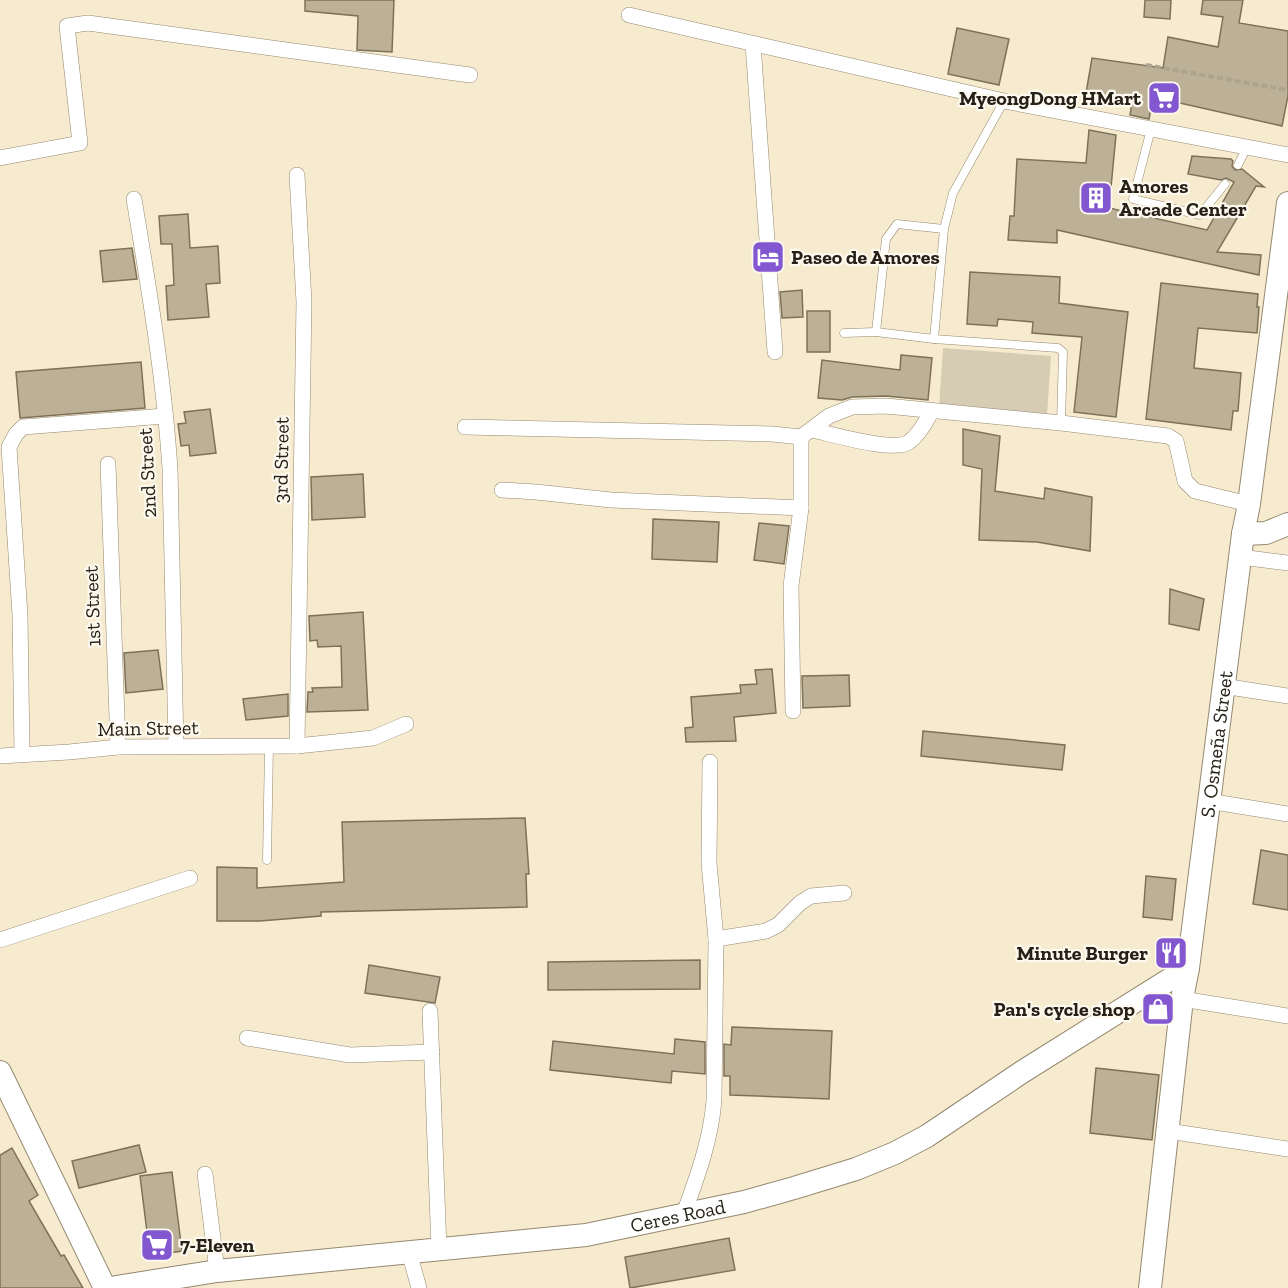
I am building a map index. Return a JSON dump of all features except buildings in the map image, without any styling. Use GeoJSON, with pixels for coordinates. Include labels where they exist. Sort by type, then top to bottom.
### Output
{"type":"FeatureCollection","features":[{"type":"Feature","properties":{"kind":"street"},"geometry":{"type":"LineString","coordinates":[[628,15],[1004,101],[1288,155]]}},
{"type":"Feature","properties":{"kind":"street"},"geometry":{"type":"LineString","coordinates":[[0,158],[80,143],[67,26],[88,23],[470,75]]}},
{"type":"Feature","properties":{"kind":"street"},"geometry":{"type":"LineString","coordinates":[[753,44],[775,352]]}},
{"type":"Feature","properties":{"kind":"street","name":"3rd Street"},"geometry":{"type":"LineString","coordinates":[[297,175],[304,302],[297,746]]}},
{"type":"Feature","properties":{"kind":"street","name":"2nd Street"},"geometry":{"type":"LineString","coordinates":[[134,199],[153,314],[170,469],[176,746]]}},
{"type":"Feature","properties":{"kind":"street","name":"S. Osmeña Street"},"geometry":{"type":"LineString","coordinates":[[1150,1288],[1182,999],[1188,968],[1223,686],[1288,203]]}},
{"type":"Feature","properties":{"kind":"street"},"geometry":{"type":"LineString","coordinates":[[793,711],[791,586],[801,508],[806,434],[829,416],[852,407],[886,406],[1168,436],[1176,441],[1185,481],[1195,491],[1249,504]]}},
{"type":"Feature","properties":{"kind":"street"},"geometry":{"type":"LineString","coordinates":[[465,427],[806,434],[891,447],[908,444],[920,431],[932,411]]}},
{"type":"Feature","properties":{"kind":"street"},"geometry":{"type":"LineString","coordinates":[[22,753],[19,595],[9,447],[23,427],[165,416]]}},
{"type":"Feature","properties":{"kind":"street","name":"1st Street"},"geometry":{"type":"LineString","coordinates":[[108,464],[118,747]]}},
{"type":"Feature","properties":{"kind":"street"},"geometry":{"type":"LineString","coordinates":[[502,490],[611,500],[801,508]]}},
{"type":"Feature","properties":{"kind":"street"},"geometry":{"type":"LineString","coordinates":[[1243,534],[1266,533],[1288,524]]}},
{"type":"Feature","properties":{"kind":"street"},"geometry":{"type":"LineString","coordinates":[[1240,557],[1288,563]]}},
{"type":"Feature","properties":{"kind":"street"},"geometry":{"type":"LineString","coordinates":[[1223,686],[1288,696]]}},
{"type":"Feature","properties":{"kind":"street","name":"Main Street"},"geometry":{"type":"LineString","coordinates":[[0,756],[118,747],[297,746],[376,737],[406,724]]}},
{"type":"Feature","properties":{"kind":"street"},"geometry":{"type":"LineString","coordinates":[[683,1216],[699,1171],[712,1119],[716,939],[709,863],[710,762]]}},
{"type":"Feature","properties":{"kind":"street"},"geometry":{"type":"LineString","coordinates":[[1208,801],[1288,814]]}},
{"type":"Feature","properties":{"kind":"street"},"geometry":{"type":"LineString","coordinates":[[0,940],[190,879]]}},
{"type":"Feature","properties":{"kind":"street"},"geometry":{"type":"LineString","coordinates":[[716,939],[766,931],[778,925],[811,896],[844,892]]}},
{"type":"Feature","properties":{"kind":"street","name":"Ceres Road"},"geometry":{"type":"LineString","coordinates":[[110,1288],[217,1271],[586,1235],[683,1216],[794,1188],[856,1169],[896,1153],[927,1136],[1032,1065],[1188,968]]}},
{"type":"Feature","properties":{"kind":"street"},"geometry":{"type":"LineString","coordinates":[[1182,999],[1288,1016]]}},
{"type":"Feature","properties":{"kind":"street"},"geometry":{"type":"LineString","coordinates":[[430,1011],[438,1249]]}},
{"type":"Feature","properties":{"kind":"street"},"geometry":{"type":"LineString","coordinates":[[247,1038],[350,1055],[432,1052]]}},
{"type":"Feature","properties":{"kind":"street"},"geometry":{"type":"LineString","coordinates":[[0,1072],[105,1288]]}},
{"type":"Feature","properties":{"kind":"street"},"geometry":{"type":"LineString","coordinates":[[1168,1131],[1288,1149]]}},
{"type":"Feature","properties":{"kind":"street"},"geometry":{"type":"LineString","coordinates":[[205,1174],[217,1271]]}},
{"type":"Feature","properties":{"kind":"street"},"geometry":{"type":"LineString","coordinates":[[409,1252],[419,1288]]}},
{"type":"Feature","properties":{"kind":"lane"},"geometry":{"type":"LineString","coordinates":[[934,339],[944,229],[958,183],[1004,101]]}},
{"type":"Feature","properties":{"kind":"lane"},"geometry":{"type":"LineString","coordinates":[[1150,129],[1133,199],[1200,216],[1225,184]]}},
{"type":"Feature","properties":{"kind":"lane"},"geometry":{"type":"LineString","coordinates":[[1238,165],[1247,147]]}},
{"type":"Feature","properties":{"kind":"lane"},"geometry":{"type":"LineString","coordinates":[[876,332],[886,239],[894,226],[897,224],[944,229]]}},
{"type":"Feature","properties":{"kind":"lane"},"geometry":{"type":"LineString","coordinates":[[844,333],[876,332],[934,339],[1058,348],[1064,352],[1061,423]]}},
{"type":"Feature","properties":{"kind":"lane"},"geometry":{"type":"LineString","coordinates":[[267,860],[269,747]]}},
{"type":"Feature","properties":{"kind":"path"},"geometry":{"type":"LineString","coordinates":[[1146,65],[1288,90]]}},
{"type":"Feature","properties":{"kind":"shaded area"},"geometry":{"type":"Polygon","coordinates":[[[943,348],[1051,356],[1047,415],[939,407],[943,348]]]}},
{"type":"Feature","properties":{"kind":"place","name":"MyeongDong HMart"},"geometry":{"type":"Point","coordinates":[1164,98]}},
{"type":"Feature","properties":{"kind":"place","name":"Amores Arcade Center"},"geometry":{"type":"Point","coordinates":[1096,198]}},
{"type":"Feature","properties":{"kind":"place","name":"Paseo de Amores"},"geometry":{"type":"Point","coordinates":[768,257]}},
{"type":"Feature","properties":{"kind":"place","name":"Minute Burger"},"geometry":{"type":"Point","coordinates":[1171,953]}},
{"type":"Feature","properties":{"kind":"place","name":"Pan's cycle shop"},"geometry":{"type":"Point","coordinates":[1158,1009]}},
{"type":"Feature","properties":{"kind":"place","name":"7-Eleven"},"geometry":{"type":"Point","coordinates":[157,1245]}}]}
